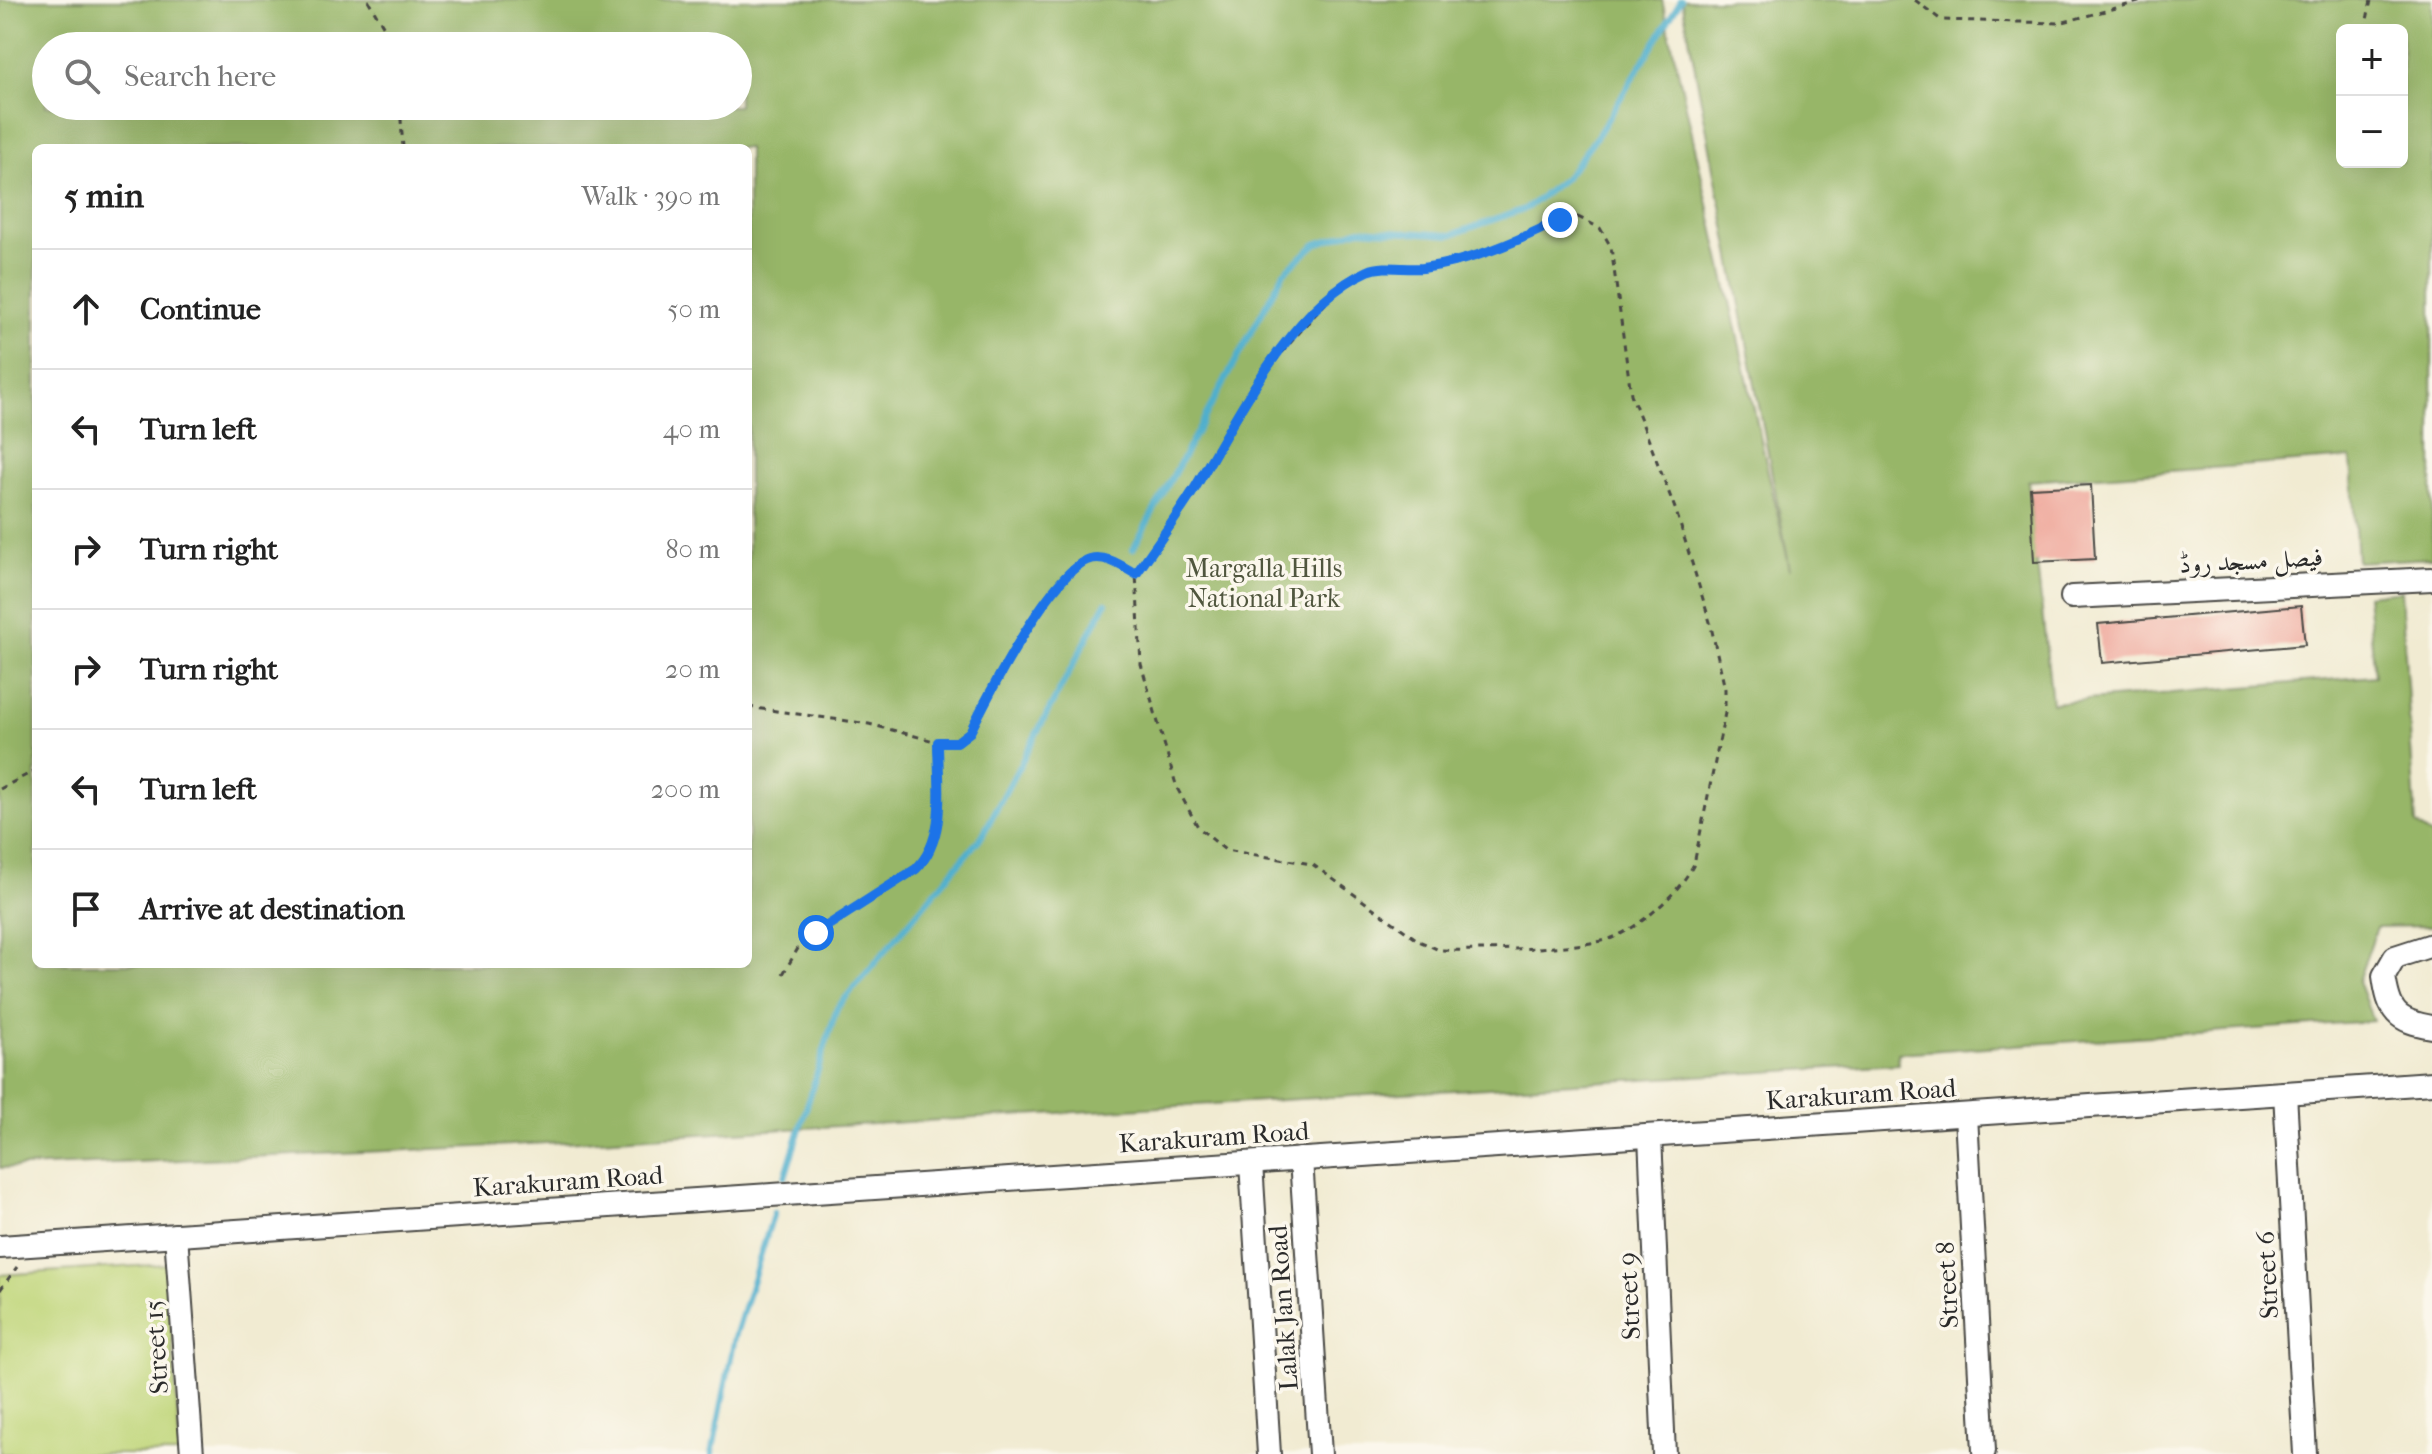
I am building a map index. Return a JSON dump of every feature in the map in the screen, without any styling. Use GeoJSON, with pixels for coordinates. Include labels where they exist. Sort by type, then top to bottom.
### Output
{"type":"FeatureCollection","features":[{"type":"Feature","properties":{"kind":"street","name":"فیصل مسجد روڈ"},"geometry":{"type":"LineString","coordinates":[[2072,597],[2432,579]]}},
{"type":"Feature","properties":{"kind":"street"},"geometry":{"type":"LineString","coordinates":[[2432,945],[2395,957],[2384,976],[2388,1003],[2406,1022],[2432,1027]]}},
{"type":"Feature","properties":{"kind":"street","name":"Karakuram Road"},"geometry":{"type":"LineString","coordinates":[[0,1247],[2432,1083]]}},
{"type":"Feature","properties":{"kind":"street","name":"Street 6"},"geometry":{"type":"LineString","coordinates":[[2285,1093],[2305,1454]]}},
{"type":"Feature","properties":{"kind":"street","name":"Street 8"},"geometry":{"type":"LineString","coordinates":[[1966,1115],[1984,1451]]}},
{"type":"Feature","properties":{"kind":"street","name":"Street 9"},"geometry":{"type":"LineString","coordinates":[[1650,1136],[1664,1454]]}},
{"type":"Feature","properties":{"kind":"street","name":"Lalak Jan Road"},"geometry":{"type":"LineString","coordinates":[[1301,1159],[1320,1454]]}},
{"type":"Feature","properties":{"kind":"street","name":"Lalak Jan Road"},"geometry":{"type":"LineString","coordinates":[[1251,1163],[1269,1454]]}},
{"type":"Feature","properties":{"kind":"street","name":"Street 15"},"geometry":{"type":"LineString","coordinates":[[176,1235],[192,1454]]}},
{"type":"Feature","properties":{"kind":"path"},"geometry":{"type":"LineString","coordinates":[[368,0],[387,32]]}},
{"type":"Feature","properties":{"kind":"path"},"geometry":{"type":"LineString","coordinates":[[1915,0],[1941,20],[2060,23],[2146,0]]}},
{"type":"Feature","properties":{"kind":"path"},"geometry":{"type":"LineString","coordinates":[[2366,24],[2371,0]]}},
{"type":"Feature","properties":{"kind":"path"},"geometry":{"type":"LineString","coordinates":[[401,120],[403,144]]}},
{"type":"Feature","properties":{"kind":"path"},"geometry":{"type":"LineString","coordinates":[[1578,217],[1589,221],[1606,236],[1611,247],[1631,394],[1680,525],[1710,622],[1725,689],[1725,713],[1694,864],[1679,888],[1612,938],[1596,942],[1451,950],[1430,948],[1312,864],[1225,850],[1198,827],[1177,788],[1141,664],[1136,574],[1194,490],[1254,384],[1335,292],[1372,269],[1422,268],[1470,258],[1506,246],[1560,220],[1578,217]]}},
{"type":"Feature","properties":{"kind":"path"},"geometry":{"type":"LineString","coordinates":[[752,708],[869,724],[938,742],[957,742],[970,732],[1044,603],[1079,565],[1090,559],[1101,559],[1136,574]]}},
{"type":"Feature","properties":{"kind":"path"},"geometry":{"type":"LineString","coordinates":[[783,974],[800,945],[916,869],[926,859],[937,825],[938,742]]}},
{"type":"Feature","properties":{"kind":"path"},"geometry":{"type":"LineString","coordinates":[[0,789],[32,772]]}},
{"type":"Feature","properties":{"kind":"green space","name":"Margalla Hills National Park"},"geometry":{"type":"Polygon","coordinates":[[[0,0],[1662,0],[1790,569],[1682,0],[2432,0],[2432,558],[2357,562],[2351,458],[2028,481],[2052,703],[2375,676],[2367,595],[2401,591],[2416,825],[2432,836],[2432,926],[2377,927],[2358,981],[2373,1021],[1898,1053],[1899,1064],[477,1147],[0,1168],[0,0]]]}},
{"type":"Feature","properties":{"kind":"green space"},"geometry":{"type":"Polygon","coordinates":[[[167,1264],[180,1454],[0,1454],[0,1275],[167,1264]]]}},
{"type":"Feature","properties":{"kind":"building"},"geometry":{"type":"Polygon","coordinates":[[[2091,485],[2095,559],[2034,562],[2030,488],[2091,485]]]}},
{"type":"Feature","properties":{"kind":"building"},"geometry":{"type":"Polygon","coordinates":[[[2301,606],[2305,645],[2102,663],[2098,624],[2301,606]]]}},
{"type":"Feature","properties":{"kind":"waterway"},"geometry":{"type":"LineString","coordinates":[[1133,549],[1284,272],[1316,244],[1360,229],[1451,235],[1527,208],[1566,177],[1599,133],[1681,0]]}},
{"type":"Feature","properties":{"kind":"waterway"},"geometry":{"type":"LineString","coordinates":[[785,1177],[837,1008],[982,836],[1106,603]]}},
{"type":"Feature","properties":{"kind":"waterway"},"geometry":{"type":"LineString","coordinates":[[712,1454],[735,1337],[774,1212]]}},
{"type":"Feature","properties":{"kind":"route"},"geometry":{"type":"LineString","coordinates":[[816,933],[916,869],[926,859],[933,846],[937,825],[938,742],[957,742],[970,732],[1044,603],[1056,586],[1079,565],[1090,559],[1111,560],[1136,574],[1194,490],[1254,384],[1323,302],[1348,281],[1372,269],[1422,268],[1479,256],[1560,220]]}}]}
